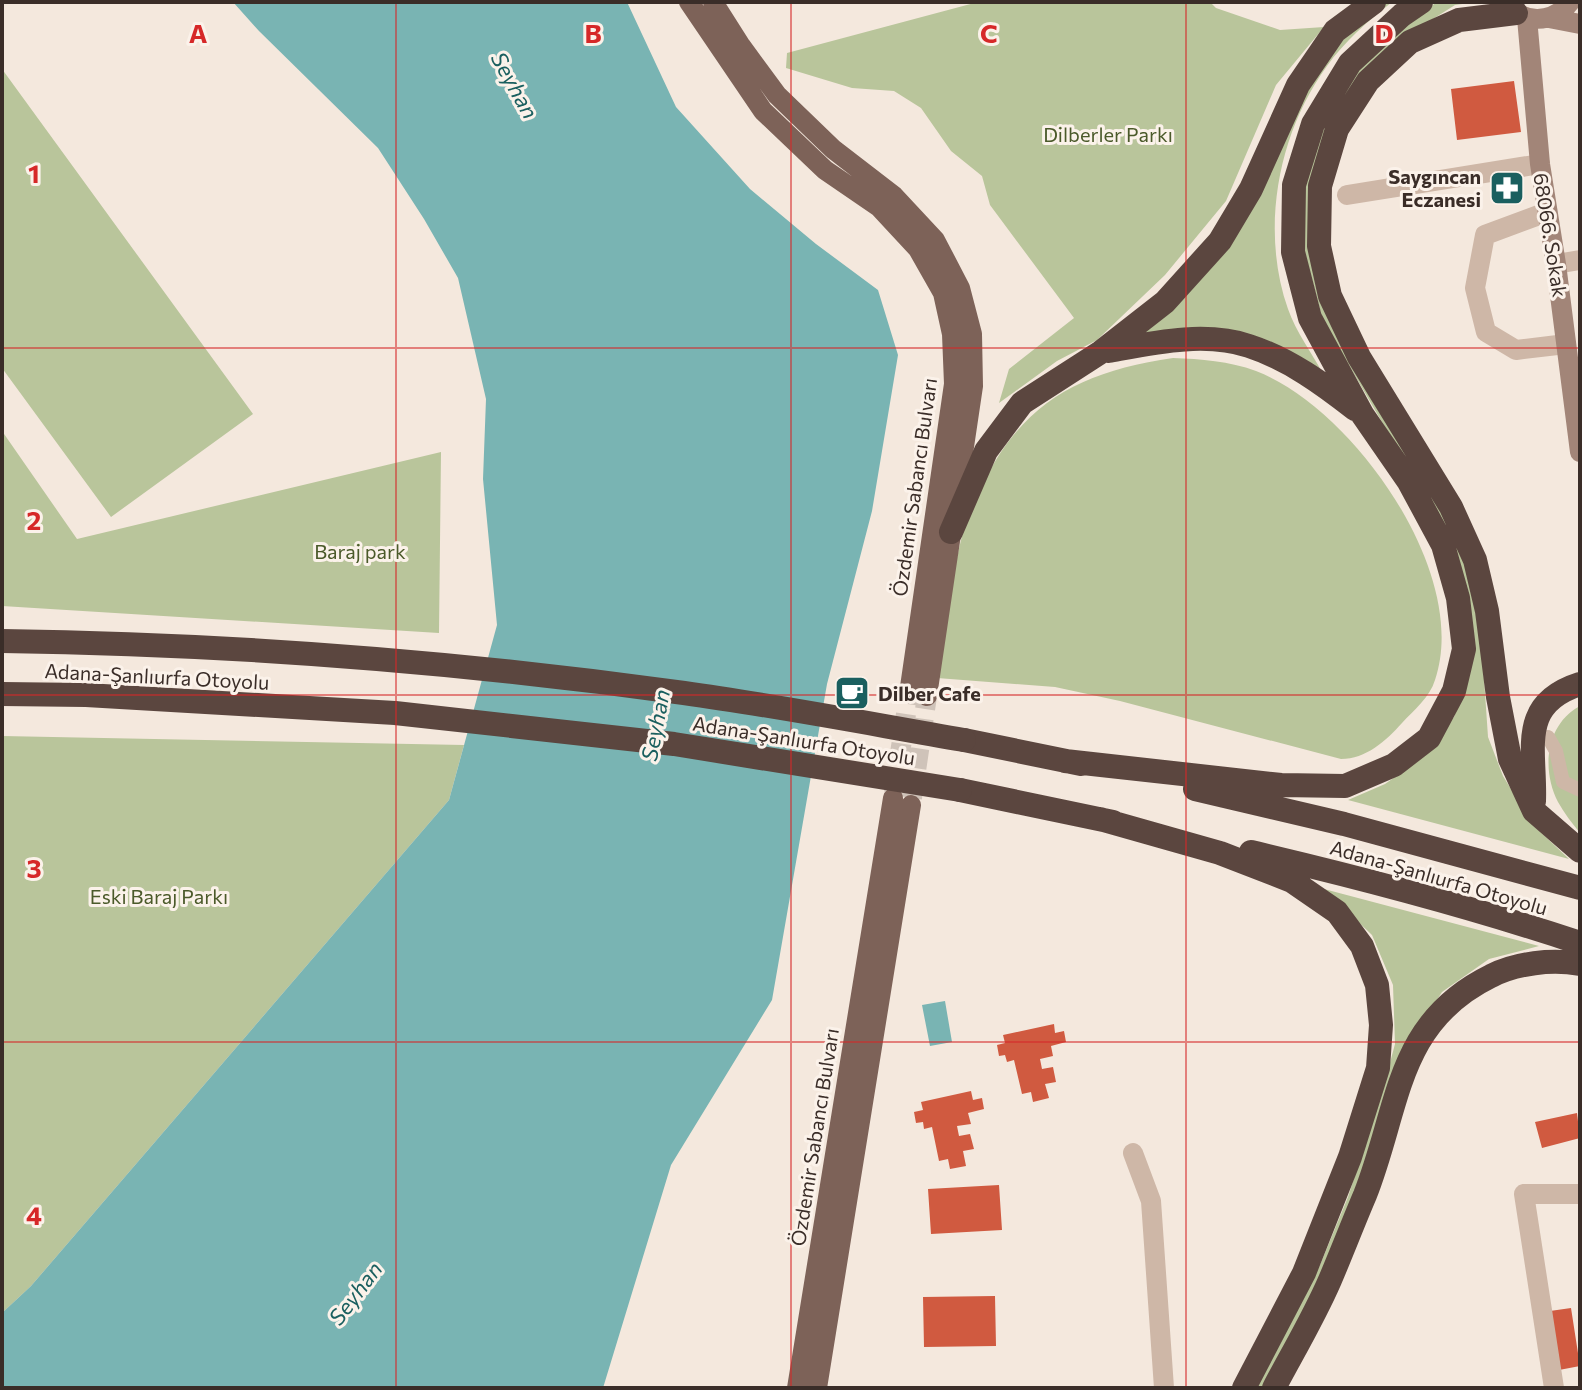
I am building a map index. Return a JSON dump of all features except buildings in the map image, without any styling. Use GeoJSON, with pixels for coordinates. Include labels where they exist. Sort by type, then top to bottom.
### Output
{"type":"FeatureCollection","features":[{"type":"Feature","properties":{"kind":"highway"},"geometry":{"type":"LineString","coordinates":[[951,532],[986,451],[1022,403],[1101,352],[1165,302],[1220,241],[1251,189],[1298,85],[1335,31],[1374,2]]}},
{"type":"Feature","properties":{"kind":"highway"},"geometry":{"type":"LineString","coordinates":[[1065,761],[1281,785],[1345,786],[1394,765],[1429,738],[1454,691],[1464,649],[1458,598],[1443,545],[1409,482],[1362,414],[1310,318],[1293,252],[1294,185],[1313,124],[1350,63],[1402,15],[1421,2]]}},
{"type":"Feature","properties":{"kind":"highway"},"geometry":{"type":"LineString","coordinates":[[1516,11],[1459,20],[1410,42],[1368,81],[1337,129],[1324,172],[1320,186],[1319,246],[1330,296],[1359,357],[1451,507],[1475,560],[1487,611],[1510,759],[1534,811],[1580,851]]}},
{"type":"Feature","properties":{"kind":"highway"},"geometry":{"type":"LineString","coordinates":[[1101,352],[1161,341],[1214,340],[1247,345],[1288,363],[1362,414]]}},
{"type":"Feature","properties":{"kind":"highway","name":"Adana-Şanlıurfa Otoyolu"},"geometry":{"type":"LineString","coordinates":[[2,641],[90,642],[409,662],[684,693],[964,740],[1065,761],[1330,821],[1580,888]]}},
{"type":"Feature","properties":{"kind":"highway"},"geometry":{"type":"LineString","coordinates":[[1534,811],[1531,741],[1538,716],[1559,691],[1580,684]]}},
{"type":"Feature","properties":{"kind":"highway","name":"Adana-Şanlıurfa Otoyolu"},"geometry":{"type":"LineString","coordinates":[[2,694],[86,695],[395,713],[674,744],[960,790],[1100,819],[1343,873],[1484,911],[1580,943]]}},
{"type":"Feature","properties":{"kind":"highway"},"geometry":{"type":"LineString","coordinates":[[1100,819],[1220,853],[1292,881],[1337,912],[1362,946],[1377,985],[1381,1025],[1378,1068],[1350,1157],[1304,1273],[1244,1388]]}},
{"type":"Feature","properties":{"kind":"highway"},"geometry":{"type":"LineString","coordinates":[[1274,1388],[1329,1282],[1374,1172],[1401,1081],[1419,1036],[1443,1007],[1474,984],[1503,969],[1536,964],[1580,964]]}},
{"type":"Feature","properties":{"kind":"main road","name":"Özdemir Sabancı Bulvarı"},"geometry":{"type":"LineString","coordinates":[[689,2],[763,111],[825,170],[879,207],[918,249],[943,293],[952,334],[954,384],[918,695],[951,532],[973,386],[972,334],[960,288],[935,240],[894,196],[833,149],[777,95],[713,2]]}},
{"type":"Feature","properties":{"kind":"main road"},"geometry":{"type":"LineString","coordinates":[[1549,18],[1570,2]]}},
{"type":"Feature","properties":{"kind":"main road"},"geometry":{"type":"LineString","coordinates":[[1516,11],[1580,24]]}},
{"type":"Feature","properties":{"kind":"main road","name":"68066. Sokak"},"geometry":{"type":"LineString","coordinates":[[1516,11],[1556,264],[1580,451]]}},
{"type":"Feature","properties":{"kind":"main road","name":"Özdemir Sabancı Bulvarı"},"geometry":{"type":"LineString","coordinates":[[797,1388],[902,802],[817,1388]]}},
{"type":"Feature","properties":{"kind":"street"},"geometry":{"type":"LineString","coordinates":[[1347,195],[1540,164]]}},
{"type":"Feature","properties":{"kind":"street"},"geometry":{"type":"LineString","coordinates":[[1547,212],[1485,235],[1475,288],[1486,332],[1516,350],[1566,344]]}},
{"type":"Feature","properties":{"kind":"street"},"geometry":{"type":"LineString","coordinates":[[1556,264],[1580,260]]}},
{"type":"Feature","properties":{"kind":"street"},"geometry":{"type":"LineString","coordinates":[[1548,737],[1556,751],[1563,782],[1580,790]]}},
{"type":"Feature","properties":{"kind":"street"},"geometry":{"type":"LineString","coordinates":[[1133,1153],[1151,1201],[1164,1388]]}},
{"type":"Feature","properties":{"kind":"street"},"geometry":{"type":"LineString","coordinates":[[1554,1388],[1524,1194],[1580,1194]]}},
{"type":"Feature","properties":{"kind":"green space","name":"Dilberler Parkı"},"geometry":{"type":"Polygon","coordinates":[[[978,2],[1210,2],[1216,8],[1280,30],[1324,27],[1276,85],[1226,201],[1165,275],[1097,340],[1057,361],[999,403],[1009,369],[1074,318],[990,205],[982,176],[951,151],[921,108],[894,91],[852,88],[786,68],[787,53],[978,2]]]}},
{"type":"Feature","properties":{"kind":"green space"},"geometry":{"type":"Polygon","coordinates":[[[1383,2],[1392,2],[1341,48],[1310,92],[1296,121],[1279,183],[1275,247],[1280,279],[1291,318],[1323,374],[1206,329],[1133,333],[1182,293],[1325,55],[1383,2]]]}},
{"type":"Feature","properties":{"kind":"green space"},"geometry":{"type":"Polygon","coordinates":[[[1437,2],[1477,2],[1455,5],[1395,43],[1351,91],[1311,239],[1466,556],[1479,605],[1488,737],[1503,776],[1533,825],[1569,859],[1348,800],[1385,784],[1418,761],[1454,717],[1470,667],[1469,602],[1389,434],[1323,321],[1302,242],[1302,208],[1308,161],[1345,86],[1388,37],[1437,2]]]}},
{"type":"Feature","properties":{"kind":"green space"},"geometry":{"type":"Polygon","coordinates":[[[2,69],[253,414],[111,517],[2,368],[2,69]]]}},
{"type":"Feature","properties":{"kind":"green space"},"geometry":{"type":"Polygon","coordinates":[[[1173,358],[1215,361],[1246,368],[1293,391],[1330,420],[1365,457],[1395,500],[1420,545],[1436,592],[1442,638],[1435,680],[1416,708],[1389,736],[1359,756],[1341,759],[1055,687],[937,678],[962,535],[992,467],[1010,440],[1030,417],[1078,384],[1138,364],[1173,358]]]}},
{"type":"Feature","properties":{"kind":"green space","name":"Baraj park"},"geometry":{"type":"Polygon","coordinates":[[[2,431],[77,539],[441,452],[439,633],[2,606],[2,431]]]}},
{"type":"Feature","properties":{"kind":"green space"},"geometry":{"type":"Polygon","coordinates":[[[1580,706],[1580,833],[1558,802],[1549,776],[1549,762],[1550,748],[1560,724],[1580,706]]]}},
{"type":"Feature","properties":{"kind":"green space","name":"Eski Baraj Parkı"},"geometry":{"type":"Polygon","coordinates":[[[2,736],[464,745],[449,800],[31,1286],[2,1313],[2,736]]]}},
{"type":"Feature","properties":{"kind":"green space"},"geometry":{"type":"Polygon","coordinates":[[[1324,889],[1539,946],[1489,959],[1442,992],[1406,1048],[1327,1267],[1263,1388],[1253,1388],[1320,1265],[1348,1197],[1395,1044],[1393,985],[1372,935],[1324,889]]]}},
{"type":"Feature","properties":{"kind":"water","name":"Seyhan"},"geometry":{"type":"Polygon","coordinates":[[[233,2],[627,2],[676,107],[750,189],[878,290],[898,355],[872,511],[827,684],[772,1000],[671,1165],[603,1388],[2,1388],[2,1313],[31,1286],[449,800],[497,625],[483,479],[486,399],[458,278],[378,148],[233,2]]]}},
{"type":"Feature","properties":{"kind":"water"},"geometry":{"type":"Polygon","coordinates":[[[945,1001],[952,1042],[930,1046],[922,1005],[945,1001]]]}},
{"type":"Feature","properties":{"kind":"tunnel"},"geometry":{"type":"LineString","coordinates":[[894,793],[909,694]]}},
{"type":"Feature","properties":{"kind":"tunnel"},"geometry":{"type":"LineString","coordinates":[[912,798],[927,696]]}},
{"type":"Feature","properties":{"kind":"place","name":"Saygıncan Eczanesi"},"geometry":{"type":"Point","coordinates":[1507,188]}},
{"type":"Feature","properties":{"kind":"place","name":"Dilber Cafe"},"geometry":{"type":"Point","coordinates":[852,693]}}]}
